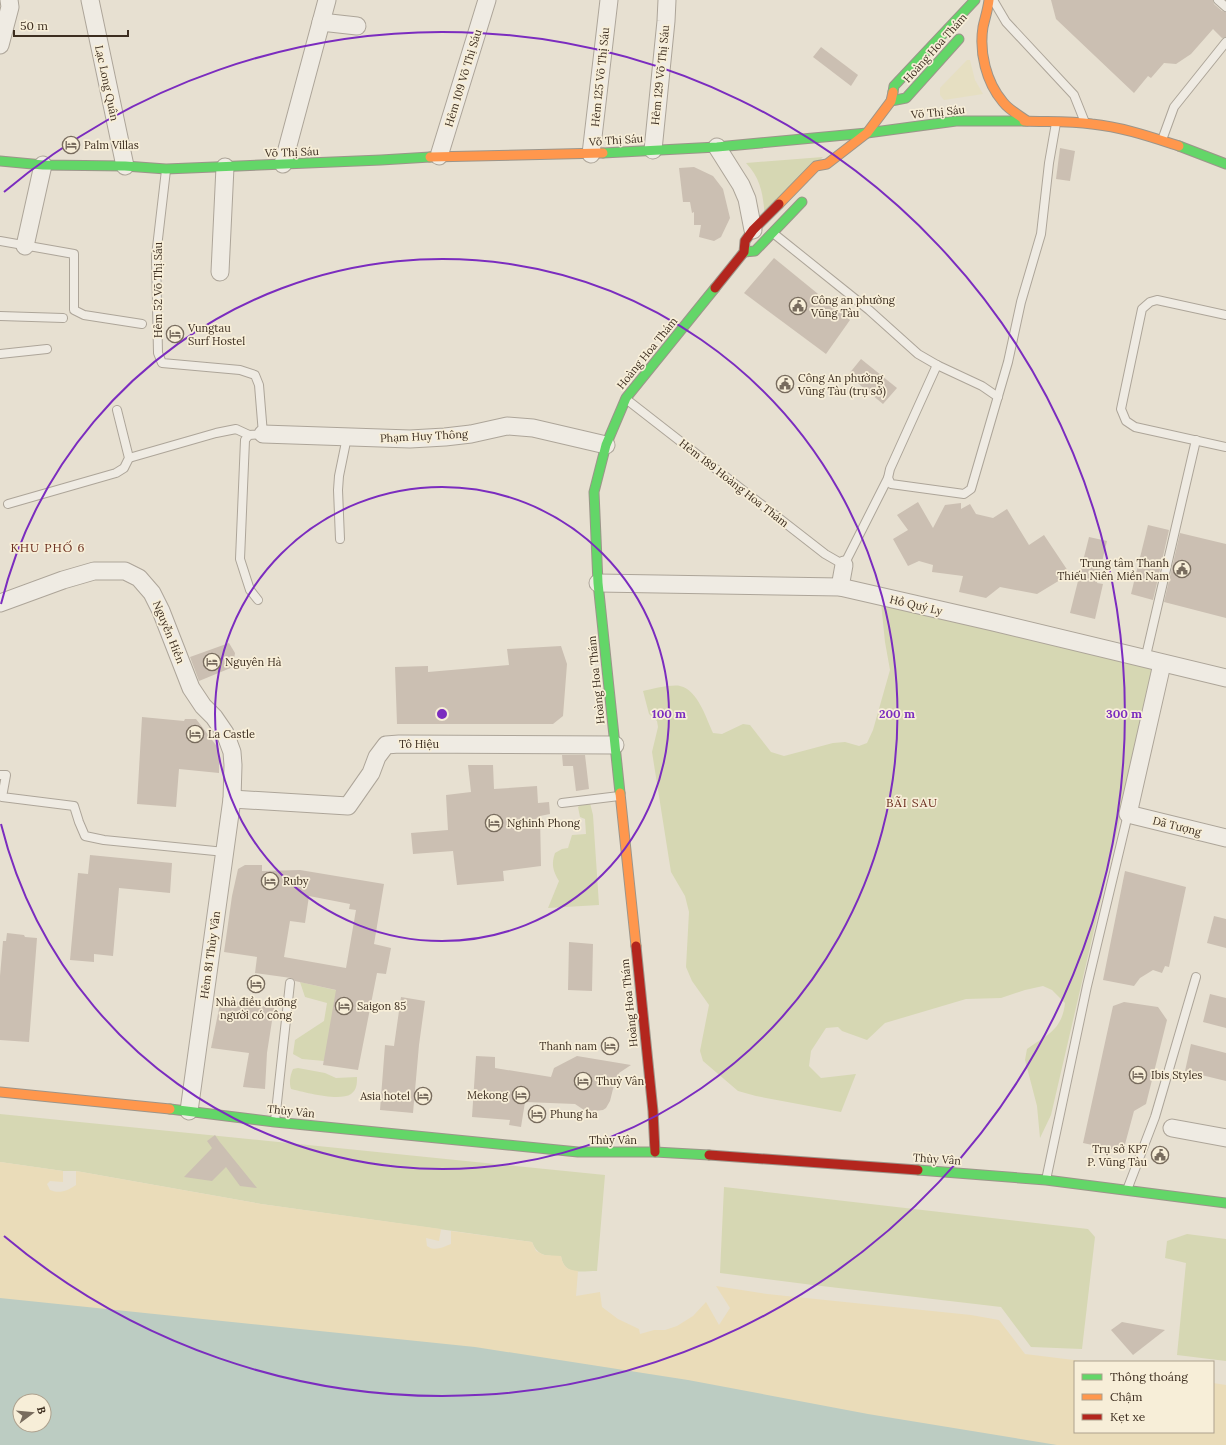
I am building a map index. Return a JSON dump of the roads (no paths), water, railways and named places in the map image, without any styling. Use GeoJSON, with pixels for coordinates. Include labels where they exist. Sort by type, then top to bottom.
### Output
{"type":"FeatureCollection","features":[{"type":"Feature","properties":{"kind":"main road","name":"Hoàng Hoa Thám"},"geometry":{"type":"LineString","coordinates":[[655,1152],[652,1103],[598,583],[594,492],[606,445],[626,398],[744,252],[745,241],[753,230],[816,166],[826,167],[868,133],[891,101],[894,86],[975,0]]}},
{"type":"Feature","properties":{"kind":"main road","name":"Hoàng Hoa Thám"},"geometry":{"type":"LineString","coordinates":[[973,22],[990,2]]}},
{"type":"Feature","properties":{"kind":"main road"},"geometry":{"type":"LineString","coordinates":[[990,2],[983,28],[981,50],[984,66],[989,80],[1004,102],[1027,121]]}},
{"type":"Feature","properties":{"kind":"main road","name":"Hoàng Hoa Thám"},"geometry":{"type":"LineString","coordinates":[[891,101],[906,98],[963,34]]}},
{"type":"Feature","properties":{"kind":"main road","name":"Võ Thị Sáu"},"geometry":{"type":"LineString","coordinates":[[0,161],[43,165],[125,166],[166,169],[439,156],[591,154],[717,147],[868,133],[956,121],[1027,121],[1085,123],[1137,133],[1162,140],[1226,164]]}},
{"type":"Feature","properties":{"kind":"main road","name":"Hoàng Hoa Thám"},"geometry":{"type":"LineString","coordinates":[[744,252],[755,251],[810,194]]}},
{"type":"Feature","properties":{"kind":"main road","name":"Thùy Vân"},"geometry":{"type":"LineString","coordinates":[[0,1092],[189,1111],[275,1122],[578,1152],[655,1152],[834,1163],[1046,1180],[1226,1203]]}},
{"type":"Feature","properties":{"kind":"street"},"geometry":{"type":"LineString","coordinates":[[0,45],[10,7],[9,0]]}},
{"type":"Feature","properties":{"kind":"street","name":"Lạc Long Quân"},"geometry":{"type":"LineString","coordinates":[[90,0],[125,166]]}},
{"type":"Feature","properties":{"kind":"street"},"geometry":{"type":"LineString","coordinates":[[282,164],[327,0]]}},
{"type":"Feature","properties":{"kind":"street","name":"Hẻm 109 Võ Thị Sáu"},"geometry":{"type":"LineString","coordinates":[[439,156],[487,0]]}},
{"type":"Feature","properties":{"kind":"street","name":"Hẻm 125 Võ Thị Sáu"},"geometry":{"type":"LineString","coordinates":[[591,154],[609,0]]}},
{"type":"Feature","properties":{"kind":"street","name":"Hẻm 129 Võ Thị Sáu"},"geometry":{"type":"LineString","coordinates":[[653,150],[667,0]]}},
{"type":"Feature","properties":{"kind":"street"},"geometry":{"type":"LineString","coordinates":[[320,22],[357,26]]}},
{"type":"Feature","properties":{"kind":"street"},"geometry":{"type":"LineString","coordinates":[[717,147],[741,185],[747,198],[753,230]]}},
{"type":"Feature","properties":{"kind":"street"},"geometry":{"type":"LineString","coordinates":[[25,246],[43,165]]}},
{"type":"Feature","properties":{"kind":"street"},"geometry":{"type":"LineString","coordinates":[[220,272],[225,167]]}},
{"type":"Feature","properties":{"kind":"street","name":"Phạm Huy Thông"},"geometry":{"type":"LineString","coordinates":[[256,434],[410,439],[471,434],[507,426],[533,428],[606,445]]}},
{"type":"Feature","properties":{"kind":"street"},"geometry":{"type":"LineString","coordinates":[[840,587],[844,565]]}},
{"type":"Feature","properties":{"kind":"street","name":"Nguyễn Hiền"},"geometry":{"type":"LineString","coordinates":[[0,603],[56,583],[94,572],[124,571],[139,578],[152,593],[161,611],[191,688],[203,706],[214,717],[225,733],[232,752],[234,765],[232,799]]}},
{"type":"Feature","properties":{"kind":"street","name":"Hồ Quý Ly"},"geometry":{"type":"LineString","coordinates":[[598,583],[840,587],[1226,678]]}},
{"type":"Feature","properties":{"kind":"street"},"geometry":{"type":"LineString","coordinates":[[1128,814],[1162,664]]}},
{"type":"Feature","properties":{"kind":"street","name":"Tô Hiệu"},"geometry":{"type":"LineString","coordinates":[[232,799],[348,806],[371,773],[377,756],[386,745],[615,745]]}},
{"type":"Feature","properties":{"kind":"street","name":"Hẻm 81 Thùy Vân"},"geometry":{"type":"LineString","coordinates":[[189,1111],[232,799]]}},
{"type":"Feature","properties":{"kind":"street","name":"Dã Tượng"},"geometry":{"type":"LineString","coordinates":[[1128,814],[1226,838]]}},
{"type":"Feature","properties":{"kind":"street"},"geometry":{"type":"LineString","coordinates":[[1172,1128],[1226,1138]]}},
{"type":"Feature","properties":{"kind":"lane"},"geometry":{"type":"LineString","coordinates":[[1218,0],[1226,7]]}},
{"type":"Feature","properties":{"kind":"lane"},"geometry":{"type":"LineString","coordinates":[[990,2],[1006,22],[1074,95],[1085,123]]}},
{"type":"Feature","properties":{"kind":"lane"},"geometry":{"type":"LineString","coordinates":[[1162,140],[1174,108],[1226,42]]}},
{"type":"Feature","properties":{"kind":"lane"},"geometry":{"type":"LineString","coordinates":[[888,478],[891,484],[964,494],[970,489],[1008,362],[1021,302],[1040,234],[1056,122]]}},
{"type":"Feature","properties":{"kind":"lane","name":"Hẻm 52 Võ Thị Sáu"},"geometry":{"type":"LineString","coordinates":[[166,169],[156,256],[158,353],[162,362],[240,370],[255,375],[259,386],[256,434]]}},
{"type":"Feature","properties":{"kind":"lane"},"geometry":{"type":"LineString","coordinates":[[773,233],[869,310],[918,354],[937,366],[982,386],[998,397]]}},
{"type":"Feature","properties":{"kind":"lane"},"geometry":{"type":"LineString","coordinates":[[0,241],[74,254],[74,310],[84,315],[142,324]]}},
{"type":"Feature","properties":{"kind":"lane"},"geometry":{"type":"LineString","coordinates":[[1226,315],[1157,300],[1150,302],[1142,309],[1120,409],[1126,421],[1135,427],[1226,447]]}},
{"type":"Feature","properties":{"kind":"lane"},"geometry":{"type":"LineString","coordinates":[[0,316],[64,318]]}},
{"type":"Feature","properties":{"kind":"lane"},"geometry":{"type":"LineString","coordinates":[[0,354],[48,349]]}},
{"type":"Feature","properties":{"kind":"lane"},"geometry":{"type":"LineString","coordinates":[[844,565],[888,478],[890,469],[937,366]]}},
{"type":"Feature","properties":{"kind":"lane","name":"Hẻm 189 Hoàng Hoa Thám"},"geometry":{"type":"LineString","coordinates":[[626,398],[825,554],[844,565]]}},
{"type":"Feature","properties":{"kind":"lane"},"geometry":{"type":"LineString","coordinates":[[8,504],[116,473],[124,468],[129,458],[117,410]]}},
{"type":"Feature","properties":{"kind":"lane"},"geometry":{"type":"LineString","coordinates":[[129,458],[236,429],[256,434]]}},
{"type":"Feature","properties":{"kind":"lane"},"geometry":{"type":"LineString","coordinates":[[256,434],[245,440],[240,559],[250,590],[258,600]]}},
{"type":"Feature","properties":{"kind":"lane"},"geometry":{"type":"LineString","coordinates":[[340,539],[338,490],[339,476],[348,437]]}},
{"type":"Feature","properties":{"kind":"lane"},"geometry":{"type":"LineString","coordinates":[[1145,660],[1196,440]]}},
{"type":"Feature","properties":{"kind":"lane"},"geometry":{"type":"LineString","coordinates":[[0,775],[6,775],[2,797],[74,806],[85,836],[104,840],[224,852]]}},
{"type":"Feature","properties":{"kind":"lane"},"geometry":{"type":"LineString","coordinates":[[562,803],[619,796]]}},
{"type":"Feature","properties":{"kind":"lane"},"geometry":{"type":"LineString","coordinates":[[1046,1180],[1086,986],[1128,814]]}},
{"type":"Feature","properties":{"kind":"lane"},"geometry":{"type":"LineString","coordinates":[[1127,1191],[1155,1117],[1196,977]]}},
{"type":"Feature","properties":{"kind":"lane"},"geometry":{"type":"LineString","coordinates":[[275,1122],[290,983]]}},
{"type":"Feature","properties":{"kind":"place","name":"Palm Villas"},"geometry":{"type":"Point","coordinates":[71,145]}},
{"type":"Feature","properties":{"kind":"place","name":"Công an phường Vũng Tàu"},"geometry":{"type":"Point","coordinates":[798,306]}},
{"type":"Feature","properties":{"kind":"place","name":"Vungtau Surf Hostel"},"geometry":{"type":"Point","coordinates":[175,334]}},
{"type":"Feature","properties":{"kind":"place","name":"Công An phường Vũng Tàu (trụ sở)"},"geometry":{"type":"Point","coordinates":[785,384]}},
{"type":"Feature","properties":{"kind":"place","name":"Trung tâm Thanh Thiếu Niên Miền Nam"},"geometry":{"type":"Point","coordinates":[1182,569]}},
{"type":"Feature","properties":{"kind":"place","name":"Nguyên Hà"},"geometry":{"type":"Point","coordinates":[212,662]}},
{"type":"Feature","properties":{"kind":"place","name":"La Castle"},"geometry":{"type":"Point","coordinates":[195,734]}},
{"type":"Feature","properties":{"kind":"place","name":"Nghinh Phong"},"geometry":{"type":"Point","coordinates":[494,823]}},
{"type":"Feature","properties":{"kind":"place","name":"Ruby"},"geometry":{"type":"Point","coordinates":[270,881]}},
{"type":"Feature","properties":{"kind":"place","name":"Nhà điều dưỡng người có công"},"geometry":{"type":"Point","coordinates":[256,984]}},
{"type":"Feature","properties":{"kind":"place","name":"Saigon 85"},"geometry":{"type":"Point","coordinates":[344,1006]}},
{"type":"Feature","properties":{"kind":"place","name":"Thanh nam"},"geometry":{"type":"Point","coordinates":[610,1046]}},
{"type":"Feature","properties":{"kind":"place","name":"Ibis Styles"},"geometry":{"type":"Point","coordinates":[1138,1075]}},
{"type":"Feature","properties":{"kind":"place","name":"Thuỳ Vân"},"geometry":{"type":"Point","coordinates":[583,1081]}},
{"type":"Feature","properties":{"kind":"place","name":"Mekong"},"geometry":{"type":"Point","coordinates":[521,1095]}},
{"type":"Feature","properties":{"kind":"place","name":"Asia hotel"},"geometry":{"type":"Point","coordinates":[423,1096]}},
{"type":"Feature","properties":{"kind":"place","name":"Phung ha"},"geometry":{"type":"Point","coordinates":[537,1114]}},
{"type":"Feature","properties":{"kind":"place","name":"Trụ sở KP7 P. Vũng Tàu"},"geometry":{"type":"Point","coordinates":[1160,1155]}},
{"type":"Feature","properties":{"kind":"district","name":"KHU PHỐ 6"},"geometry":{"type":"Point","coordinates":[48,548]}},
{"type":"Feature","properties":{"kind":"district","name":"BÃI SAU"},"geometry":{"type":"Point","coordinates":[912,803]}}]}
